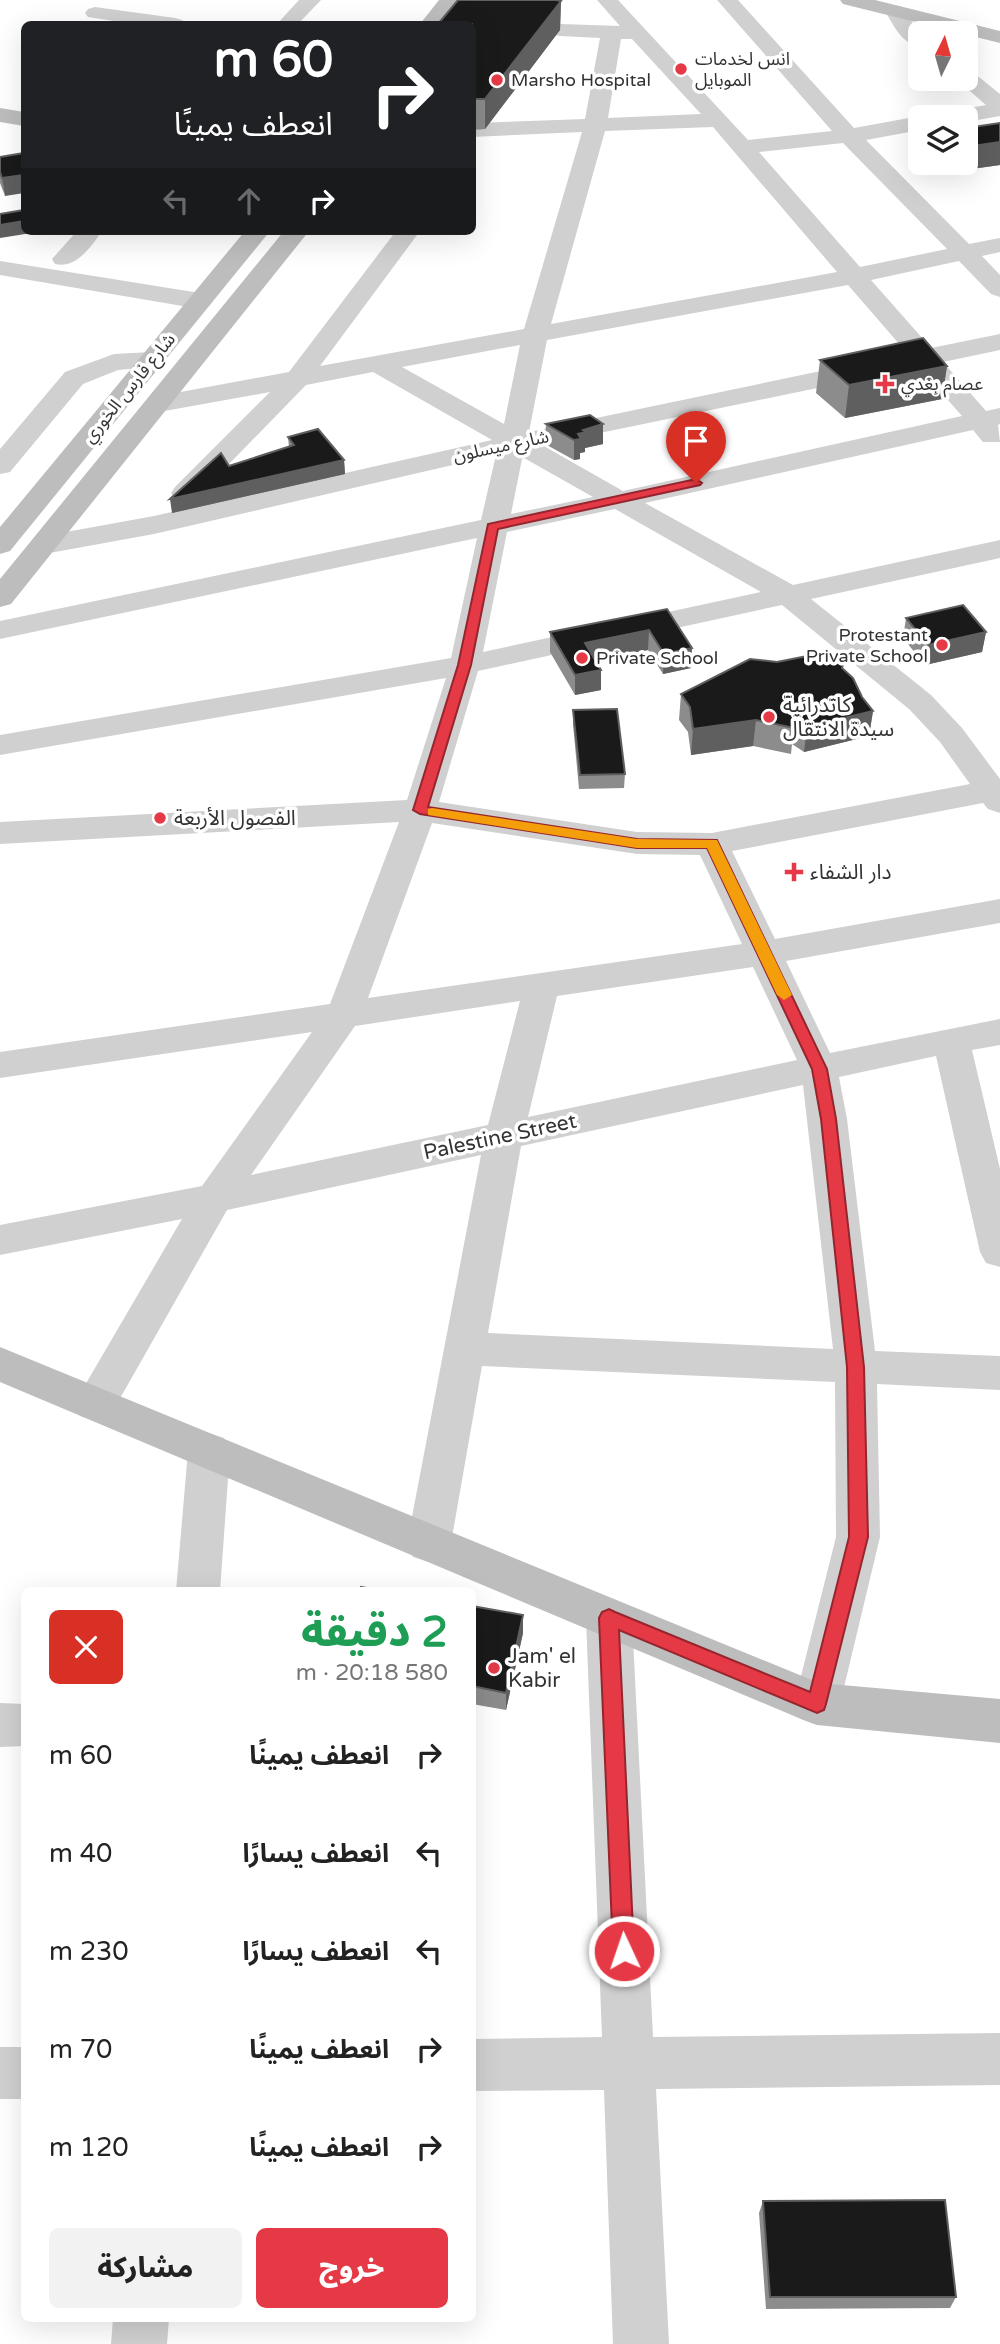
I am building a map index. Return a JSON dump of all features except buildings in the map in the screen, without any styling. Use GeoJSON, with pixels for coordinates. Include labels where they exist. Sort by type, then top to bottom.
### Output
{"type":"FeatureCollection","features":[{"type":"Feature","properties":{"kind":"street"},"geometry":{"type":"LineString","coordinates":[[147,21],[170,0]]}},
{"type":"Feature","properties":{"kind":"street"},"geometry":{"type":"LineString","coordinates":[[290,21],[311,0]]}},
{"type":"Feature","properties":{"kind":"street"},"geometry":{"type":"LineString","coordinates":[[432,21],[450,0]]}},
{"type":"Feature","properties":{"kind":"street"},"geometry":{"type":"LineString","coordinates":[[607,0],[719,120],[926,358],[990,418],[1000,443]]}},
{"type":"Feature","properties":{"kind":"street"},"geometry":{"type":"LineString","coordinates":[[727,0],[849,136],[1000,289]]}},
{"type":"Feature","properties":{"kind":"street"},"geometry":{"type":"LineString","coordinates":[[850,0],[1000,37]]}},
{"type":"Feature","properties":{"kind":"street"},"geometry":{"type":"LineString","coordinates":[[895,11],[908,31]]}},
{"type":"Feature","properties":{"kind":"street"},"geometry":{"type":"LineString","coordinates":[[95,12],[141,21]]}},
{"type":"Feature","properties":{"kind":"street"},"geometry":{"type":"LineString","coordinates":[[495,20],[560,30],[636,33]]}},
{"type":"Feature","properties":{"kind":"street"},"geometry":{"type":"LineString","coordinates":[[543,52],[560,30]]}},
{"type":"Feature","properties":{"kind":"street"},"geometry":{"type":"LineString","coordinates":[[95,1404],[214,1198],[345,1013],[420,810],[464,665],[508,458],[519,442],[516,432],[535,334],[595,126],[612,32]]}},
{"type":"Feature","properties":{"kind":"street"},"geometry":{"type":"LineString","coordinates":[[978,88],[1000,107]]}},
{"type":"Feature","properties":{"kind":"street"},"geometry":{"type":"LineString","coordinates":[[477,135],[502,107]]}},
{"type":"Feature","properties":{"kind":"street"},"geometry":{"type":"LineString","coordinates":[[978,112],[1000,107]]}},
{"type":"Feature","properties":{"kind":"street"},"geometry":{"type":"LineString","coordinates":[[477,135],[719,120]]}},
{"type":"Feature","properties":{"kind":"street"},"geometry":{"type":"LineString","coordinates":[[742,147],[849,136],[908,125]]}},
{"type":"Feature","properties":{"kind":"street"},"geometry":{"type":"LineString","coordinates":[[64,258],[86,235]]}},
{"type":"Feature","properties":{"kind":"street","name":"شارع فارس الخوري"},"geometry":{"type":"LineString","coordinates":[[0,545],[254,235]]}},
{"type":"Feature","properties":{"kind":"street"},"geometry":{"type":"LineString","coordinates":[[0,598],[293,235]]}},
{"type":"Feature","properties":{"kind":"street"},"geometry":{"type":"LineString","coordinates":[[154,525],[298,379],[405,235]]}},
{"type":"Feature","properties":{"kind":"street"},"geometry":{"type":"LineString","coordinates":[[159,404],[854,275],[1000,245]]}},
{"type":"Feature","properties":{"kind":"street"},"geometry":{"type":"LineString","coordinates":[[0,268],[200,301]]}},
{"type":"Feature","properties":{"kind":"street","name":"شارع ميسلون"},"geometry":{"type":"LineString","coordinates":[[44,545],[154,525],[519,442],[1000,342]]}},
{"type":"Feature","properties":{"kind":"street"},"geometry":{"type":"LineString","coordinates":[[0,466],[74,378],[114,362],[152,360]]}},
{"type":"Feature","properties":{"kind":"street"},"geometry":{"type":"LineString","coordinates":[[0,833],[420,810],[637,843],[712,844],[997,794],[951,735],[920,702],[788,594],[377,364]]}},
{"type":"Feature","properties":{"kind":"street"},"geometry":{"type":"LineString","coordinates":[[0,630],[619,500],[990,418]]}},
{"type":"Feature","properties":{"kind":"street"},"geometry":{"type":"LineString","coordinates":[[0,745],[464,665],[1000,549]]}},
{"type":"Feature","properties":{"kind":"street"},"geometry":{"type":"LineString","coordinates":[[712,844],[819,1069],[828,1119],[856,1367],[859,1537],[817,1704]]}},
{"type":"Feature","properties":{"kind":"street"},"geometry":{"type":"LineString","coordinates":[[0,1065],[764,953],[1000,911]]}},
{"type":"Feature","properties":{"kind":"street"},"geometry":{"type":"LineString","coordinates":[[429,1543],[504,1136],[542,986]]}},
{"type":"Feature","properties":{"kind":"street","name":"Palestine Street"},"geometry":{"type":"LineString","coordinates":[[0,1240],[214,1198],[951,1040],[1000,1032]]}},
{"type":"Feature","properties":{"kind":"street"},"geometry":{"type":"LineString","coordinates":[[951,1040],[1000,1252]]}},
{"type":"Feature","properties":{"kind":"street"},"geometry":{"type":"LineString","coordinates":[[465,1349],[1000,1373]]}},
{"type":"Feature","properties":{"kind":"street"},"geometry":{"type":"LineString","coordinates":[[0,1364],[817,1704],[1000,1721]]}},
{"type":"Feature","properties":{"kind":"street"},"geometry":{"type":"LineString","coordinates":[[198,1587],[209,1451]]}},
{"type":"Feature","properties":{"kind":"street"},"geometry":{"type":"LineString","coordinates":[[609,1618],[641,2344]]}},
{"type":"Feature","properties":{"kind":"street"},"geometry":{"type":"LineString","coordinates":[[0,1725],[21,1725]]}},
{"type":"Feature","properties":{"kind":"street"},"geometry":{"type":"LineString","coordinates":[[476,2065],[1000,2059]]}},
{"type":"Feature","properties":{"kind":"street"},"geometry":{"type":"LineString","coordinates":[[0,2073],[21,2073]]}},
{"type":"Feature","properties":{"kind":"street"},"geometry":{"type":"LineString","coordinates":[[139,2344],[141,2322]]}},
{"type":"Feature","properties":{"kind":"slow traffic"},"geometry":{"type":"LineString","coordinates":[[432,812],[637,843],[712,844],[784,995]]}},
{"type":"Feature","properties":{"kind":"place","name":"انس لخدمات الموبايل"},"geometry":{"type":"Point","coordinates":[681,69]}},
{"type":"Feature","properties":{"kind":"place","name":"Marsho Hospital"},"geometry":{"type":"Point","coordinates":[497,80]}},
{"type":"Feature","properties":{"kind":"place","name":"عصام بغدي"},"geometry":{"type":"Point","coordinates":[885,384]}},
{"type":"Feature","properties":{"kind":"place","name":"Protestant Private School"},"geometry":{"type":"Point","coordinates":[942,645]}},
{"type":"Feature","properties":{"kind":"place","name":"Private School"},"geometry":{"type":"Point","coordinates":[582,658]}},
{"type":"Feature","properties":{"kind":"place","name":"كاتدرائية سيدة الانتقال"},"geometry":{"type":"Point","coordinates":[769,717]}},
{"type":"Feature","properties":{"kind":"place","name":"الفصول الأربعة"},"geometry":{"type":"Point","coordinates":[160,818]}},
{"type":"Feature","properties":{"kind":"place","name":"دار الشفاء"},"geometry":{"type":"Point","coordinates":[794,872]}},
{"type":"Feature","properties":{"kind":"place","name":"Jam' el Kabir"},"geometry":{"type":"Point","coordinates":[494,1668]}},
{"type":"Feature","properties":{"kind":"route"},"geometry":{"type":"LineString","coordinates":[[624,1951],[609,1618],[817,1704],[859,1537],[856,1367],[828,1119],[819,1069],[712,844],[637,843],[420,810],[464,665],[492,526],[696,483]]}}]}
